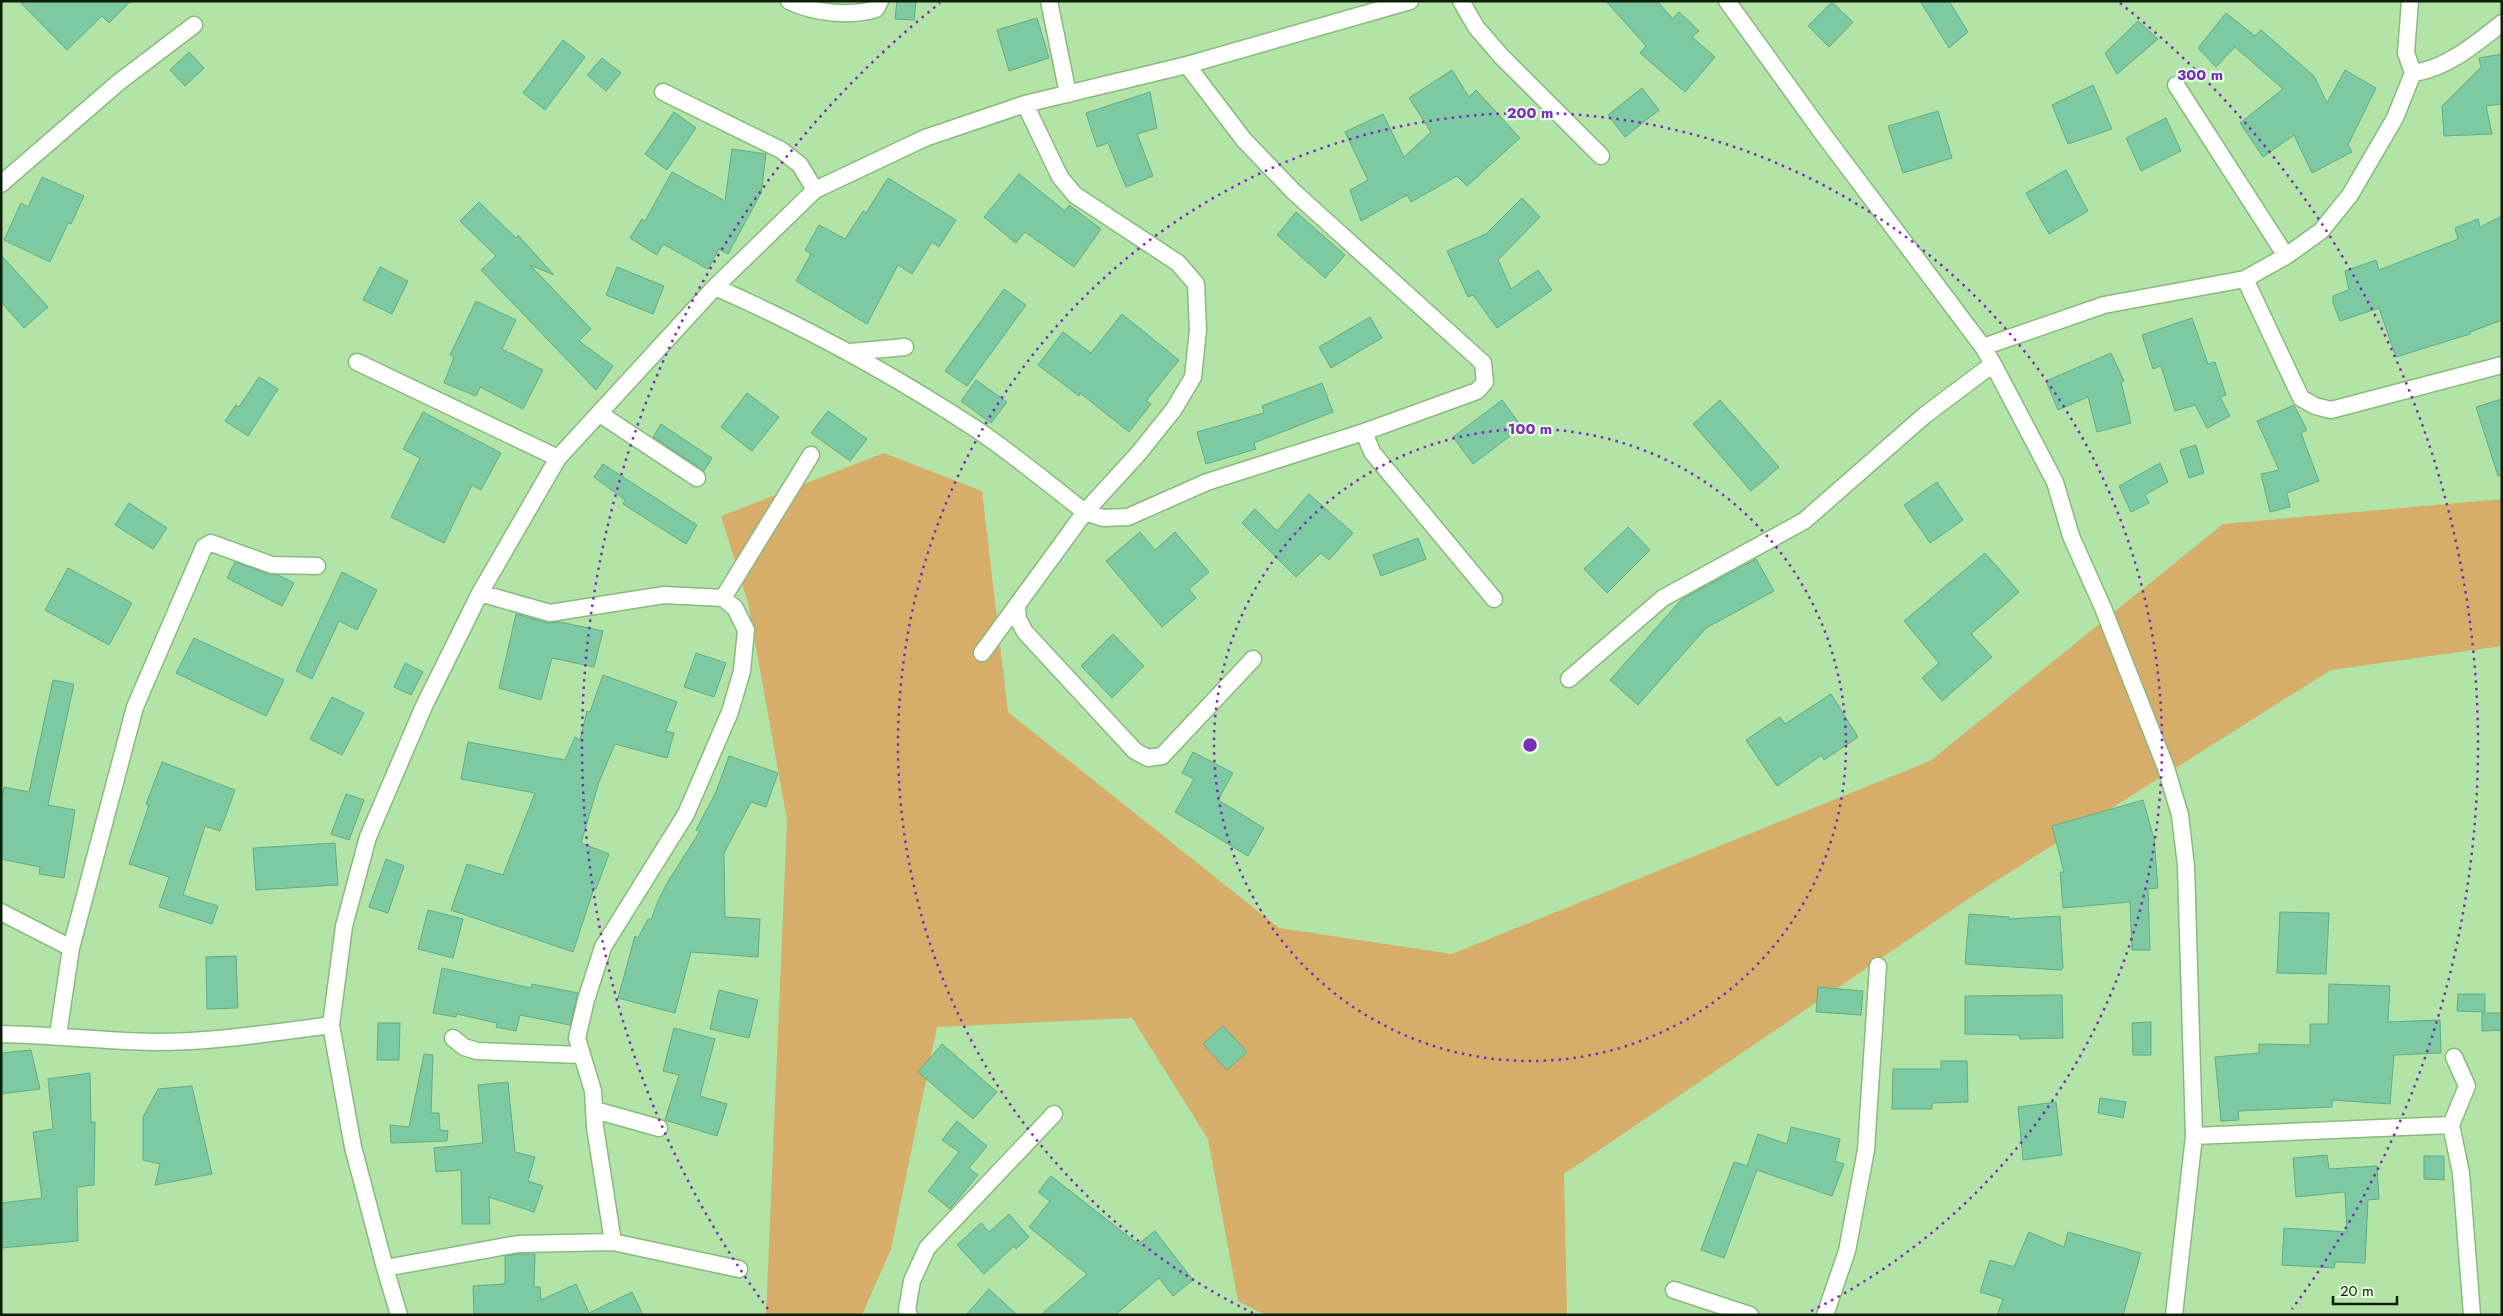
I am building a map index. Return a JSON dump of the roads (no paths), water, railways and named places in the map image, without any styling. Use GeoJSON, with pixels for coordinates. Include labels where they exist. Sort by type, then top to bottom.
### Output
{"type":"FeatureCollection","features":[{"type":"Feature","properties":{"kind":"street"},"geometry":{"type":"LineString","coordinates":[[789,1],[802,8],[858,14],[876,9],[880,1]]}},
{"type":"Feature","properties":{"kind":"street"},"geometry":{"type":"LineString","coordinates":[[1049,1],[1068,94]]}},
{"type":"Feature","properties":{"kind":"street"},"geometry":{"type":"LineString","coordinates":[[400,1315],[384,1268],[353,1147],[331,1025],[344,926],[368,837],[424,706],[480,594],[558,458],[715,287],[815,190],[925,138],[1025,104],[1187,65],[1358,8],[1410,1]]}},
{"type":"Feature","properties":{"kind":"street"},"geometry":{"type":"LineString","coordinates":[[1461,1],[1476,27],[1501,56],[1601,156]]}},
{"type":"Feature","properties":{"kind":"street"},"geometry":{"type":"LineString","coordinates":[[1727,1],[1822,134],[1994,364],[2056,482],[2071,536],[2107,617],[2166,768],[2180,815],[2186,866],[2194,1136],[2174,1315]]}},
{"type":"Feature","properties":{"kind":"street"},"geometry":{"type":"LineString","coordinates":[[1983,347],[2104,304],[2245,278],[2286,256],[2321,231],[2350,195],[2395,118],[2413,73],[2406,53],[2410,1]]}},
{"type":"Feature","properties":{"kind":"street"},"geometry":{"type":"LineString","coordinates":[[2413,73],[2429,71],[2478,42],[2502,23]]}},
{"type":"Feature","properties":{"kind":"street"},"geometry":{"type":"LineString","coordinates":[[1,184],[119,82],[194,25]]}},
{"type":"Feature","properties":{"kind":"street"},"geometry":{"type":"LineString","coordinates":[[715,287],[789,320],[850,352],[977,430],[1085,512],[1104,518],[1128,517],[1207,482],[1364,432],[1477,391],[1485,382],[1483,363],[1294,192],[1244,140],[1187,65]]}},
{"type":"Feature","properties":{"kind":"street"},"geometry":{"type":"LineString","coordinates":[[2176,85],[2286,256]]}},
{"type":"Feature","properties":{"kind":"street"},"geometry":{"type":"LineString","coordinates":[[663,92],[781,150],[800,165],[815,190]]}},
{"type":"Feature","properties":{"kind":"street"},"geometry":{"type":"LineString","coordinates":[[982,653],[1017,608],[1085,512],[1138,454],[1168,417],[1193,377],[1198,330],[1196,284],[1178,263],[1075,195],[1060,177],[1025,104]]}},
{"type":"Feature","properties":{"kind":"street"},"geometry":{"type":"LineString","coordinates":[[2245,278],[2301,398],[2315,406],[2331,410],[2502,365]]}},
{"type":"Feature","properties":{"kind":"street"},"geometry":{"type":"LineString","coordinates":[[850,352],[905,347]]}},
{"type":"Feature","properties":{"kind":"street"},"geometry":{"type":"LineString","coordinates":[[357,362],[558,458]]}},
{"type":"Feature","properties":{"kind":"street"},"geometry":{"type":"LineString","coordinates":[[1569,679],[1663,598],[1804,521],[1925,415],[1994,364]]}},
{"type":"Feature","properties":{"kind":"street"},"geometry":{"type":"LineString","coordinates":[[600,414],[697,478]]}},
{"type":"Feature","properties":{"kind":"street"},"geometry":{"type":"LineString","coordinates":[[1364,432],[1372,452],[1494,599]]}},
{"type":"Feature","properties":{"kind":"street"},"geometry":{"type":"LineString","coordinates":[[723,598],[811,455]]}},
{"type":"Feature","properties":{"kind":"street"},"geometry":{"type":"LineString","coordinates":[[58,1035],[71,948],[135,707],[204,547],[211,543],[272,565],[317,566]]}},
{"type":"Feature","properties":{"kind":"street"},"geometry":{"type":"LineString","coordinates":[[480,594],[550,612],[664,595],[723,598],[735,608],[746,630],[742,671],[730,712],[686,814],[603,947],[586,1000],[577,1038],[592,1091],[613,1242]]}},
{"type":"Feature","properties":{"kind":"street"},"geometry":{"type":"LineString","coordinates":[[1017,608],[1018,619],[1025,632],[1134,751],[1148,758],[1162,756],[1253,659]]}},
{"type":"Feature","properties":{"kind":"street"},"geometry":{"type":"LineString","coordinates":[[1,912],[71,948]]}},
{"type":"Feature","properties":{"kind":"street"},"geometry":{"type":"LineString","coordinates":[[1825,1315],[1847,1251],[1866,1150],[1878,966]]}},
{"type":"Feature","properties":{"kind":"street"},"geometry":{"type":"LineString","coordinates":[[1,1034],[58,1035],[153,1042],[232,1038],[331,1025]]}},
{"type":"Feature","properties":{"kind":"street"},"geometry":{"type":"LineString","coordinates":[[453,1038],[464,1047],[477,1051],[581,1055]]}},
{"type":"Feature","properties":{"kind":"street"},"geometry":{"type":"LineString","coordinates":[[2454,1057],[2467,1086],[2451,1125],[2460,1173],[2472,1315]]}},
{"type":"Feature","properties":{"kind":"street"},"geometry":{"type":"LineString","coordinates":[[595,1110],[659,1128]]}},
{"type":"Feature","properties":{"kind":"street"},"geometry":{"type":"LineString","coordinates":[[909,1315],[907,1310],[912,1281],[927,1248],[1054,1114]]}},
{"type":"Feature","properties":{"kind":"street"},"geometry":{"type":"LineString","coordinates":[[2194,1136],[2451,1125]]}},
{"type":"Feature","properties":{"kind":"street"},"geometry":{"type":"LineString","coordinates":[[384,1268],[518,1244],[613,1242],[739,1269]]}},
{"type":"Feature","properties":{"kind":"street"},"geometry":{"type":"LineString","coordinates":[[1674,1290],[1750,1315]]}}]}
